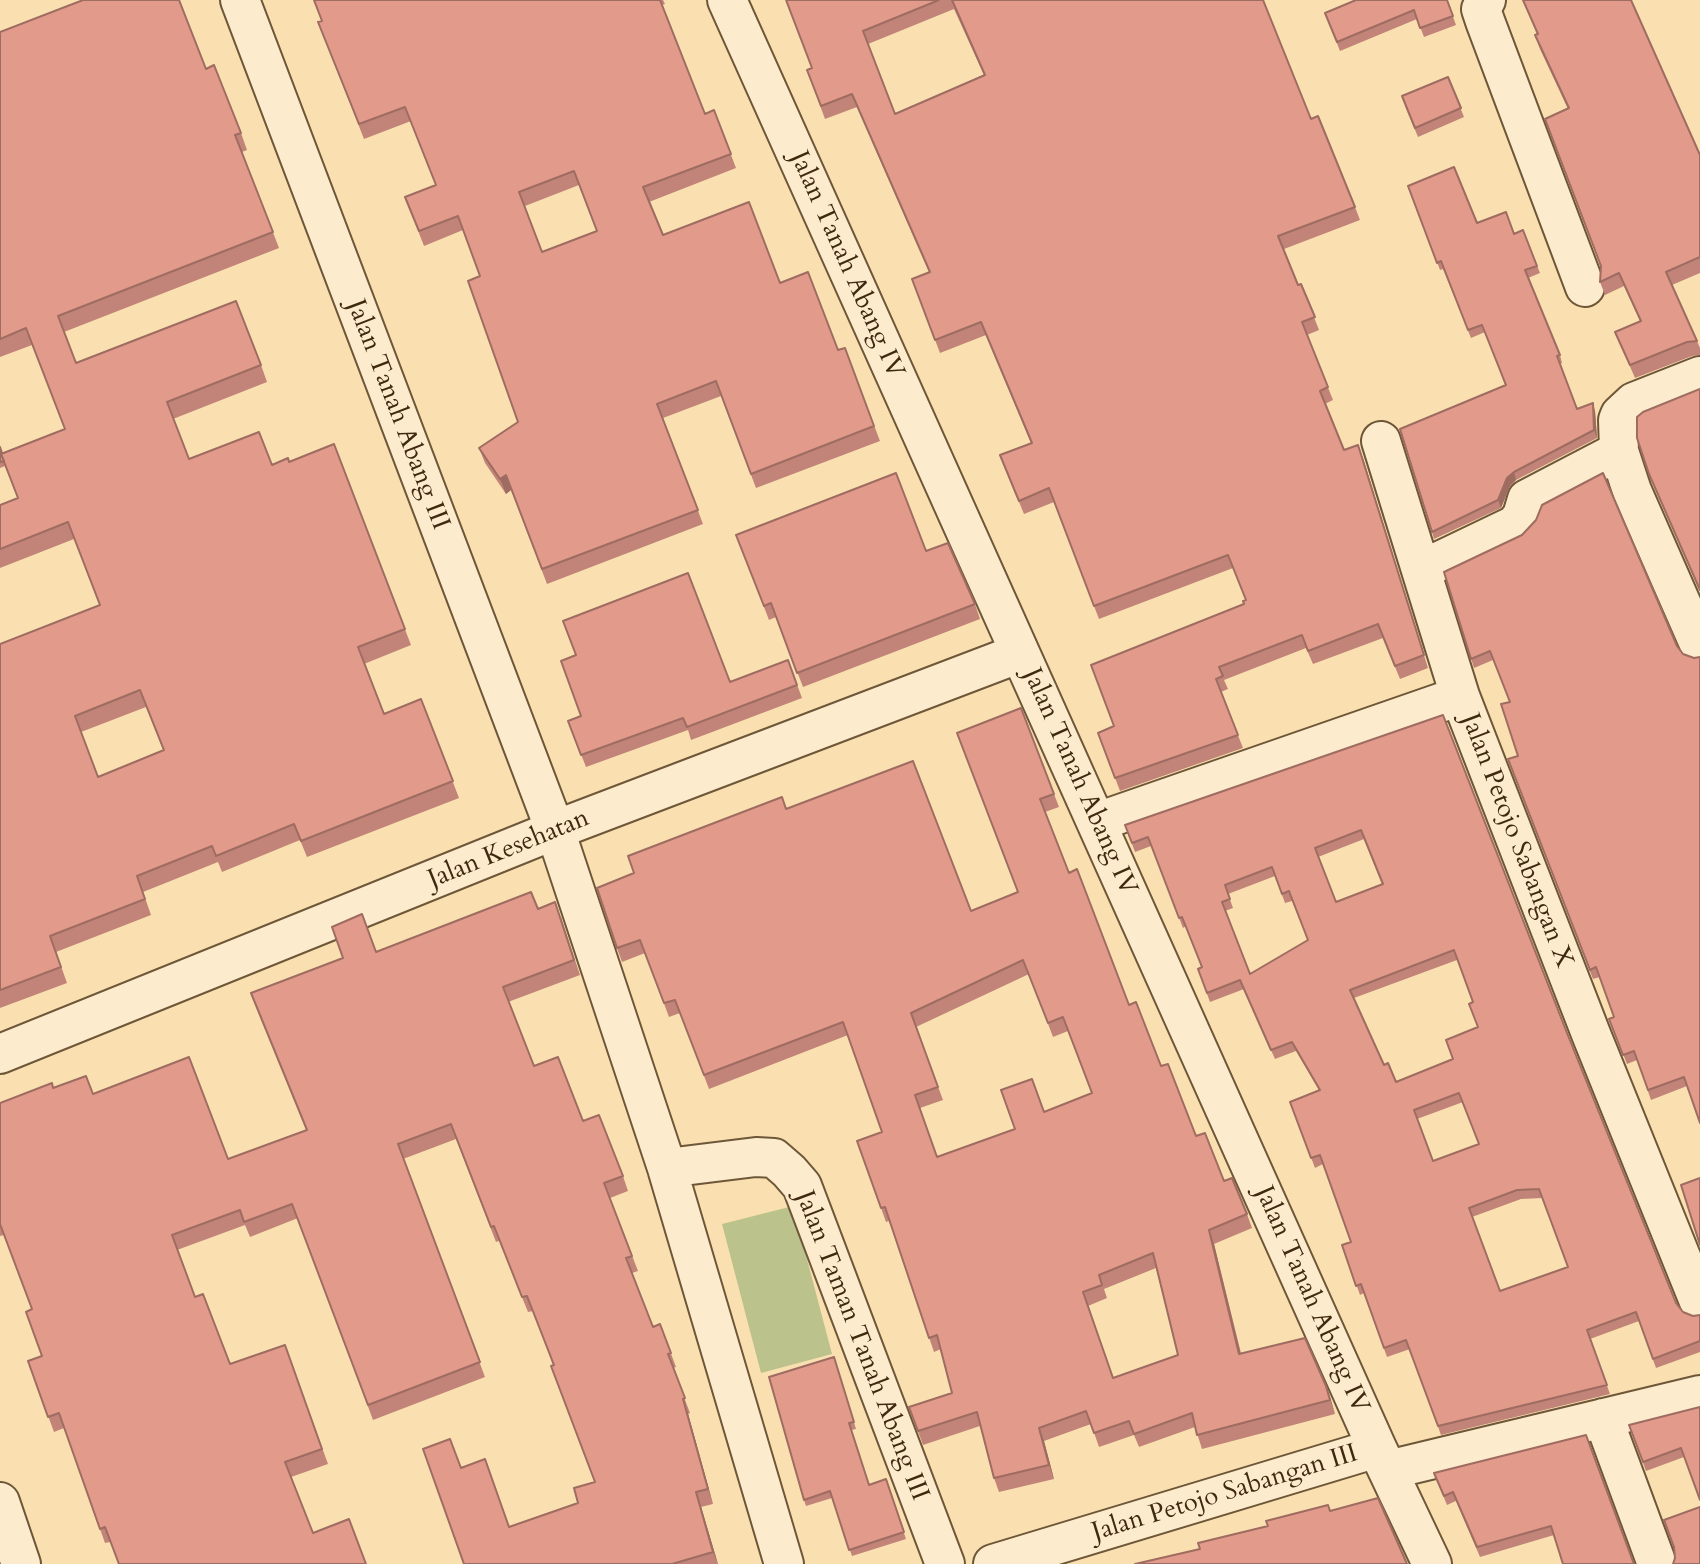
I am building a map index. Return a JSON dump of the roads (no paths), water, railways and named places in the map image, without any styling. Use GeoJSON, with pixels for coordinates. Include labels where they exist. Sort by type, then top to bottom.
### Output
{"type":"FeatureCollection","features":[{"type":"Feature","properties":{"kind":"street","name":"Jalan Tanah Abang III"},"geometry":{"type":"LineString","coordinates":[[240,0],[555,830]]}},
{"type":"Feature","properties":{"kind":"street","name":"Jalan Tanah Abang IV"},"geometry":{"type":"LineString","coordinates":[[727,0],[1432,1564]]}},
{"type":"Feature","properties":{"kind":"street"},"geometry":{"type":"LineString","coordinates":[[1486,0],[1481,9],[1485,21],[1585,287]]}},
{"type":"Feature","properties":{"kind":"street"},"geometry":{"type":"LineString","coordinates":[[1700,376],[1634,402],[1619,415],[1619,451],[1647,529],[1700,646]]}},
{"type":"Feature","properties":{"kind":"street"},"geometry":{"type":"LineString","coordinates":[[1381,441],[1460,696]]}},
{"type":"Feature","properties":{"kind":"street"},"geometry":{"type":"LineString","coordinates":[[1421,570],[1515,525],[1522,516],[1527,499],[1619,451]]}},
{"type":"Feature","properties":{"kind":"street","name":"Jalan Kesehatan"},"geometry":{"type":"LineString","coordinates":[[0,1054],[555,830],[1020,653]]}},
{"type":"Feature","properties":{"kind":"street","name":"Jalan Petojo Sabangan X"},"geometry":{"type":"LineString","coordinates":[[1097,822],[1460,696],[1591,1034],[1700,1304]]}},
{"type":"Feature","properties":{"kind":"street"},"geometry":{"type":"LineString","coordinates":[[555,830],[667,1168],[784,1564]]}},
{"type":"Feature","properties":{"kind":"street","name":"Jalan Taman Tanah Abang III"},"geometry":{"type":"LineString","coordinates":[[667,1168],[756,1157],[774,1158],[802,1186],[945,1564]]}},
{"type":"Feature","properties":{"kind":"street","name":"Jalan Petojo Sabangan III"},"geometry":{"type":"LineString","coordinates":[[993,1564],[1383,1459],[1603,1418],[1700,1395]]}},
{"type":"Feature","properties":{"kind":"street"},"geometry":{"type":"LineString","coordinates":[[1603,1418],[1657,1564]]}},
{"type":"Feature","properties":{"kind":"street"},"geometry":{"type":"LineString","coordinates":[[0,1502],[21,1564]]}}]}
